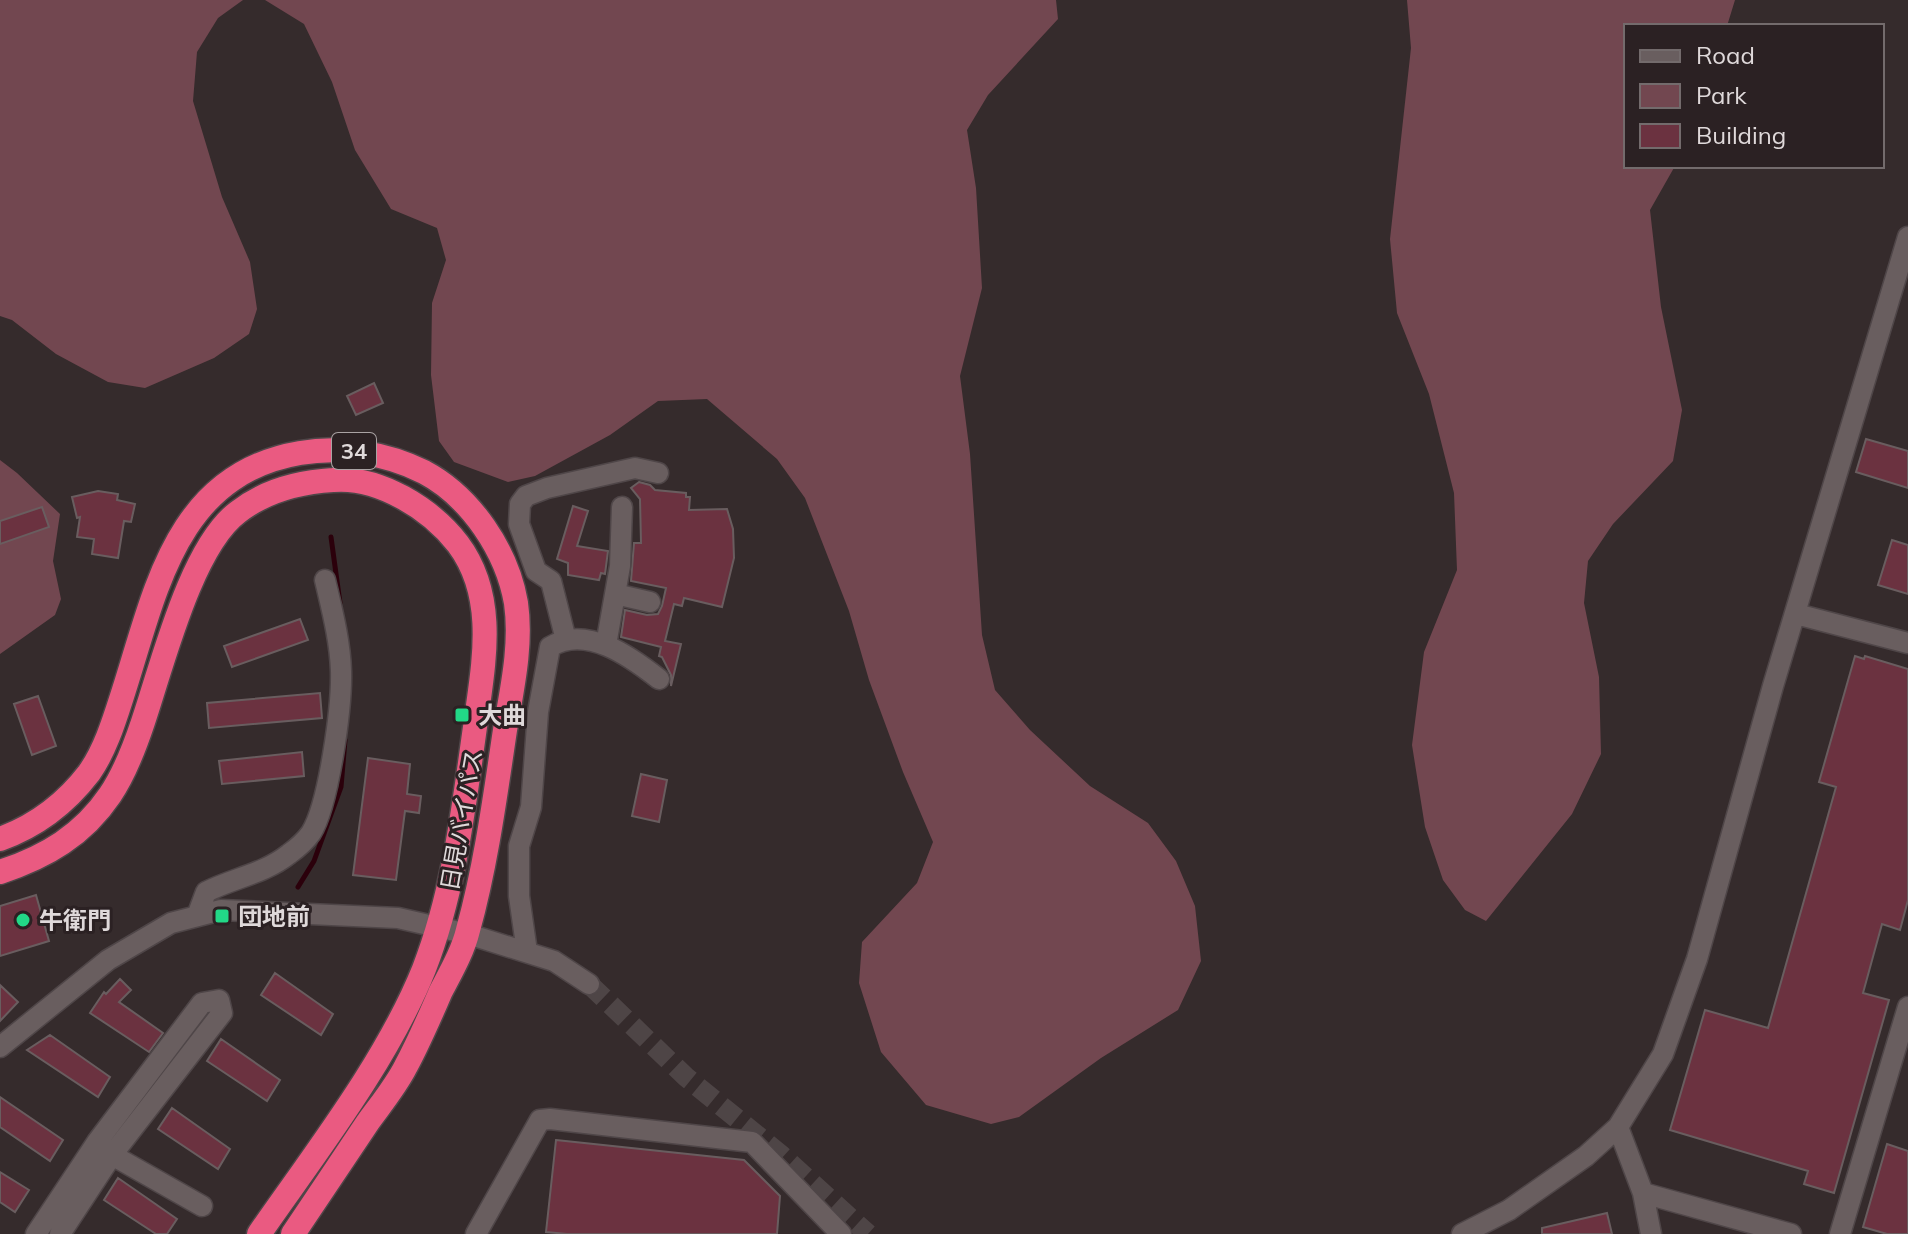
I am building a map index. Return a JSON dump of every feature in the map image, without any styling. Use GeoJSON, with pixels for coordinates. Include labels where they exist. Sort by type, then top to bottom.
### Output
{"type":"FeatureCollection","features":[{"type":"Feature","properties":{"kind":"highway","name":"日見バイパス"},"geometry":{"type":"LineString","coordinates":[[0,839],[23,831],[62,804],[91,770],[112,728],[165,563],[193,516],[221,488],[250,470],[285,455],[348,450],[386,457],[425,473],[470,510],[499,553],[516,604],[516,659],[493,811],[468,934],[405,1070],[293,1234]]}},
{"type":"Feature","properties":{"kind":"highway","name":"日見バイパス"},"geometry":{"type":"LineString","coordinates":[[0,872],[33,862],[57,848],[97,813],[113,791],[135,744],[191,580],[216,534],[238,512],[274,493],[305,482],[339,479],[372,485],[422,509],[459,546],[472,569],[479,591],[486,632],[485,652],[463,814],[450,882],[437,928],[423,969],[381,1053],[259,1234]]}},
{"type":"Feature","properties":{"kind":"street"},"geometry":{"type":"LineString","coordinates":[[1462,1234],[1509,1210],[1586,1156],[1618,1127],[1663,1054],[1697,959],[1769,701],[1908,237]]}},
{"type":"Feature","properties":{"kind":"street"},"geometry":{"type":"LineString","coordinates":[[566,640],[551,581],[536,571],[519,524],[520,504],[526,496],[547,488],[635,468],[658,473]]}},
{"type":"Feature","properties":{"kind":"street"},"geometry":{"type":"LineString","coordinates":[[606,645],[620,566],[622,507]]}},
{"type":"Feature","properties":{"kind":"street"},"geometry":{"type":"LineString","coordinates":[[197,916],[206,892],[260,872],[288,855],[310,833],[326,796],[341,673],[339,644],[325,580]]}},
{"type":"Feature","properties":{"kind":"street"},"geometry":{"type":"LineString","coordinates":[[615,594],[650,602]]}},
{"type":"Feature","properties":{"kind":"street"},"geometry":{"type":"LineString","coordinates":[[1796,614],[1908,643]]}},
{"type":"Feature","properties":{"kind":"street"},"geometry":{"type":"LineString","coordinates":[[527,952],[519,896],[519,846],[531,807],[538,712],[550,647],[566,640],[581,639],[606,645],[637,662],[659,679]]}},
{"type":"Feature","properties":{"kind":"street"},"geometry":{"type":"LineString","coordinates":[[0,1047],[108,960],[171,923],[221,910],[398,918],[468,934],[554,961],[589,984]]}},
{"type":"Feature","properties":{"kind":"street"},"geometry":{"type":"LineString","coordinates":[[36,1234],[105,1148],[222,1013],[219,1000],[202,1003],[105,1148],[60,1234]]}},
{"type":"Feature","properties":{"kind":"street"},"geometry":{"type":"LineString","coordinates":[[1840,1234],[1908,1007]]}},
{"type":"Feature","properties":{"kind":"street"},"geometry":{"type":"LineString","coordinates":[[476,1234],[540,1120],[752,1142],[841,1234]]}},
{"type":"Feature","properties":{"kind":"street"},"geometry":{"type":"LineString","coordinates":[[1618,1127],[1643,1193],[1651,1234]]}},
{"type":"Feature","properties":{"kind":"street"},"geometry":{"type":"LineString","coordinates":[[105,1148],[202,1206]]}},
{"type":"Feature","properties":{"kind":"street"},"geometry":{"type":"LineString","coordinates":[[1643,1193],[1791,1234]]}},
{"type":"Feature","properties":{"kind":"green space"},"geometry":{"type":"Polygon","coordinates":[[[0,0],[243,0],[218,18],[197,52],[193,101],[222,197],[250,262],[257,309],[249,334],[214,358],[145,388],[108,382],[56,354],[12,320],[0,316],[0,0]]]}},
{"type":"Feature","properties":{"kind":"green space"},"geometry":{"type":"Polygon","coordinates":[[[265,0],[1056,0],[1058,19],[988,95],[967,130],[976,188],[982,288],[960,376],[970,454],[982,635],[995,690],[1030,730],[1090,786],[1148,823],[1176,861],[1195,906],[1201,961],[1178,1010],[1101,1058],[1019,1117],[991,1124],[926,1105],[881,1052],[859,983],[862,942],[917,883],[933,842],[903,772],[869,680],[849,611],[805,498],[777,459],[707,399],[658,401],[610,435],[535,476],[508,482],[454,462],[439,441],[431,375],[432,303],[446,260],[437,228],[391,209],[355,150],[332,82],[304,24],[265,0]]]}},
{"type":"Feature","properties":{"kind":"green space"},"geometry":{"type":"Polygon","coordinates":[[[1407,0],[1735,0],[1728,24],[1624,24],[1624,168],[1674,168],[1650,210],[1661,307],[1682,410],[1673,461],[1613,524],[1588,561],[1584,603],[1599,677],[1601,754],[1572,814],[1486,921],[1465,910],[1443,880],[1425,827],[1412,745],[1424,652],[1457,570],[1454,493],[1429,394],[1397,313],[1390,239],[1411,48],[1407,0]]]}},
{"type":"Feature","properties":{"kind":"green space"},"geometry":{"type":"Polygon","coordinates":[[[0,460],[60,514],[53,561],[61,599],[55,615],[0,654],[0,460]]]}},
{"type":"Feature","properties":{"kind":"building"},"geometry":{"type":"Polygon","coordinates":[[[374,383],[383,403],[356,415],[347,396],[374,383]]]}},
{"type":"Feature","properties":{"kind":"building"},"geometry":{"type":"Polygon","coordinates":[[[1866,439],[1908,451],[1908,488],[1856,472],[1866,439]]]}},
{"type":"Feature","properties":{"kind":"building"},"geometry":{"type":"Polygon","coordinates":[[[639,482],[655,490],[686,493],[686,497],[690,497],[689,510],[727,509],[733,529],[734,558],[722,607],[684,598],[682,606],[674,604],[665,641],[681,644],[671,686],[671,675],[659,656],[661,647],[621,637],[625,610],[658,614],[666,588],[631,581],[634,543],[641,543],[640,499],[631,488],[639,482]]]}},
{"type":"Feature","properties":{"kind":"building"},"geometry":{"type":"Polygon","coordinates":[[[98,491],[118,494],[117,500],[135,504],[131,522],[124,521],[118,558],[92,554],[94,539],[77,537],[80,517],[77,518],[72,497],[98,491]]]}},
{"type":"Feature","properties":{"kind":"building"},"geometry":{"type":"Polygon","coordinates":[[[573,506],[588,511],[577,546],[608,551],[605,574],[601,573],[599,580],[568,575],[568,563],[557,559],[573,506]]]}},
{"type":"Feature","properties":{"kind":"building"},"geometry":{"type":"Polygon","coordinates":[[[42,507],[49,527],[0,544],[0,521],[42,507]]]}},
{"type":"Feature","properties":{"kind":"building"},"geometry":{"type":"Polygon","coordinates":[[[1892,540],[1908,545],[1908,594],[1878,585],[1892,540]]]}},
{"type":"Feature","properties":{"kind":"building"},"geometry":{"type":"Polygon","coordinates":[[[300,619],[308,640],[232,667],[224,646],[300,619]]]}},
{"type":"Feature","properties":{"kind":"building"},"geometry":{"type":"Polygon","coordinates":[[[1855,656],[1908,669],[1908,900],[1900,930],[1882,924],[1863,993],[1889,1000],[1834,1193],[1804,1184],[1808,1171],[1670,1130],[1705,1010],[1768,1028],[1836,787],[1819,782],[1855,656]]]}},
{"type":"Feature","properties":{"kind":"building"},"geometry":{"type":"Polygon","coordinates":[[[320,693],[322,718],[209,728],[207,703],[320,693]]]}},
{"type":"Feature","properties":{"kind":"building"},"geometry":{"type":"Polygon","coordinates":[[[38,696],[56,746],[32,755],[14,704],[38,696]]]}},
{"type":"Feature","properties":{"kind":"building"},"geometry":{"type":"Polygon","coordinates":[[[302,752],[304,776],[222,784],[219,761],[302,752]]]}},
{"type":"Feature","properties":{"kind":"building"},"geometry":{"type":"Polygon","coordinates":[[[368,758],[410,764],[407,794],[421,796],[419,813],[405,811],[396,880],[353,875],[368,758]]]}},
{"type":"Feature","properties":{"kind":"building"},"geometry":{"type":"Polygon","coordinates":[[[641,774],[667,780],[659,822],[632,816],[641,774]]]}},
{"type":"Feature","properties":{"kind":"building"},"geometry":{"type":"Polygon","coordinates":[[[36,895],[49,941],[0,956],[0,906],[36,895]]]}},
{"type":"Feature","properties":{"kind":"building"},"geometry":{"type":"Polygon","coordinates":[[[275,973],[333,1014],[321,1035],[261,995],[275,973]]]}},
{"type":"Feature","properties":{"kind":"building"},"geometry":{"type":"Polygon","coordinates":[[[120,979],[131,990],[119,1002],[163,1033],[149,1052],[90,1013],[104,992],[106,994],[120,979]]]}},
{"type":"Feature","properties":{"kind":"building"},"geometry":{"type":"Polygon","coordinates":[[[0,985],[18,1002],[0,1021],[0,985]]]}},
{"type":"Feature","properties":{"kind":"building"},"geometry":{"type":"Polygon","coordinates":[[[50,1035],[110,1077],[98,1097],[27,1050],[50,1035]]]}},
{"type":"Feature","properties":{"kind":"building"},"geometry":{"type":"Polygon","coordinates":[[[221,1039],[280,1080],[267,1101],[207,1061],[221,1039]]]}},
{"type":"Feature","properties":{"kind":"building"},"geometry":{"type":"Polygon","coordinates":[[[0,1097],[63,1140],[50,1161],[0,1127],[0,1097]]]}},
{"type":"Feature","properties":{"kind":"building"},"geometry":{"type":"Polygon","coordinates":[[[172,1108],[230,1149],[218,1169],[158,1129],[172,1108]]]}},
{"type":"Feature","properties":{"kind":"building"},"geometry":{"type":"Polygon","coordinates":[[[556,1140],[744,1160],[780,1196],[777,1234],[546,1232],[556,1140]]]}},
{"type":"Feature","properties":{"kind":"building"},"geometry":{"type":"Polygon","coordinates":[[[1887,1144],[1908,1151],[1908,1234],[1887,1234],[1863,1227],[1887,1144]]]}},
{"type":"Feature","properties":{"kind":"building"},"geometry":{"type":"Polygon","coordinates":[[[0,1172],[29,1190],[15,1212],[0,1202],[0,1172]]]}},
{"type":"Feature","properties":{"kind":"building"},"geometry":{"type":"Polygon","coordinates":[[[118,1178],[177,1219],[167,1234],[156,1234],[104,1200],[118,1178]]]}},
{"type":"Feature","properties":{"kind":"building"},"geometry":{"type":"Polygon","coordinates":[[[1607,1213],[1612,1234],[1542,1234],[1542,1228],[1607,1213]]]}},
{"type":"Feature","properties":{"kind":"waterway"},"geometry":{"type":"LineString","coordinates":[[331,537],[340,603]]}},
{"type":"Feature","properties":{"kind":"waterway"},"geometry":{"type":"LineString","coordinates":[[298,887],[314,861],[341,787],[345,740]]}},
{"type":"Feature","properties":{"kind":"tunnel"},"geometry":{"type":"LineString","coordinates":[[589,984],[686,1077],[780,1154],[868,1234]]}},
{"type":"Feature","properties":{"kind":"place","name":"大曲"},"geometry":{"type":"Point","coordinates":[462,715]}},
{"type":"Feature","properties":{"kind":"place","name":"団地前"},"geometry":{"type":"Point","coordinates":[222,916]}},
{"type":"Feature","properties":{"kind":"place","name":"牛衛門"},"geometry":{"type":"Point","coordinates":[23,920]}}]}
